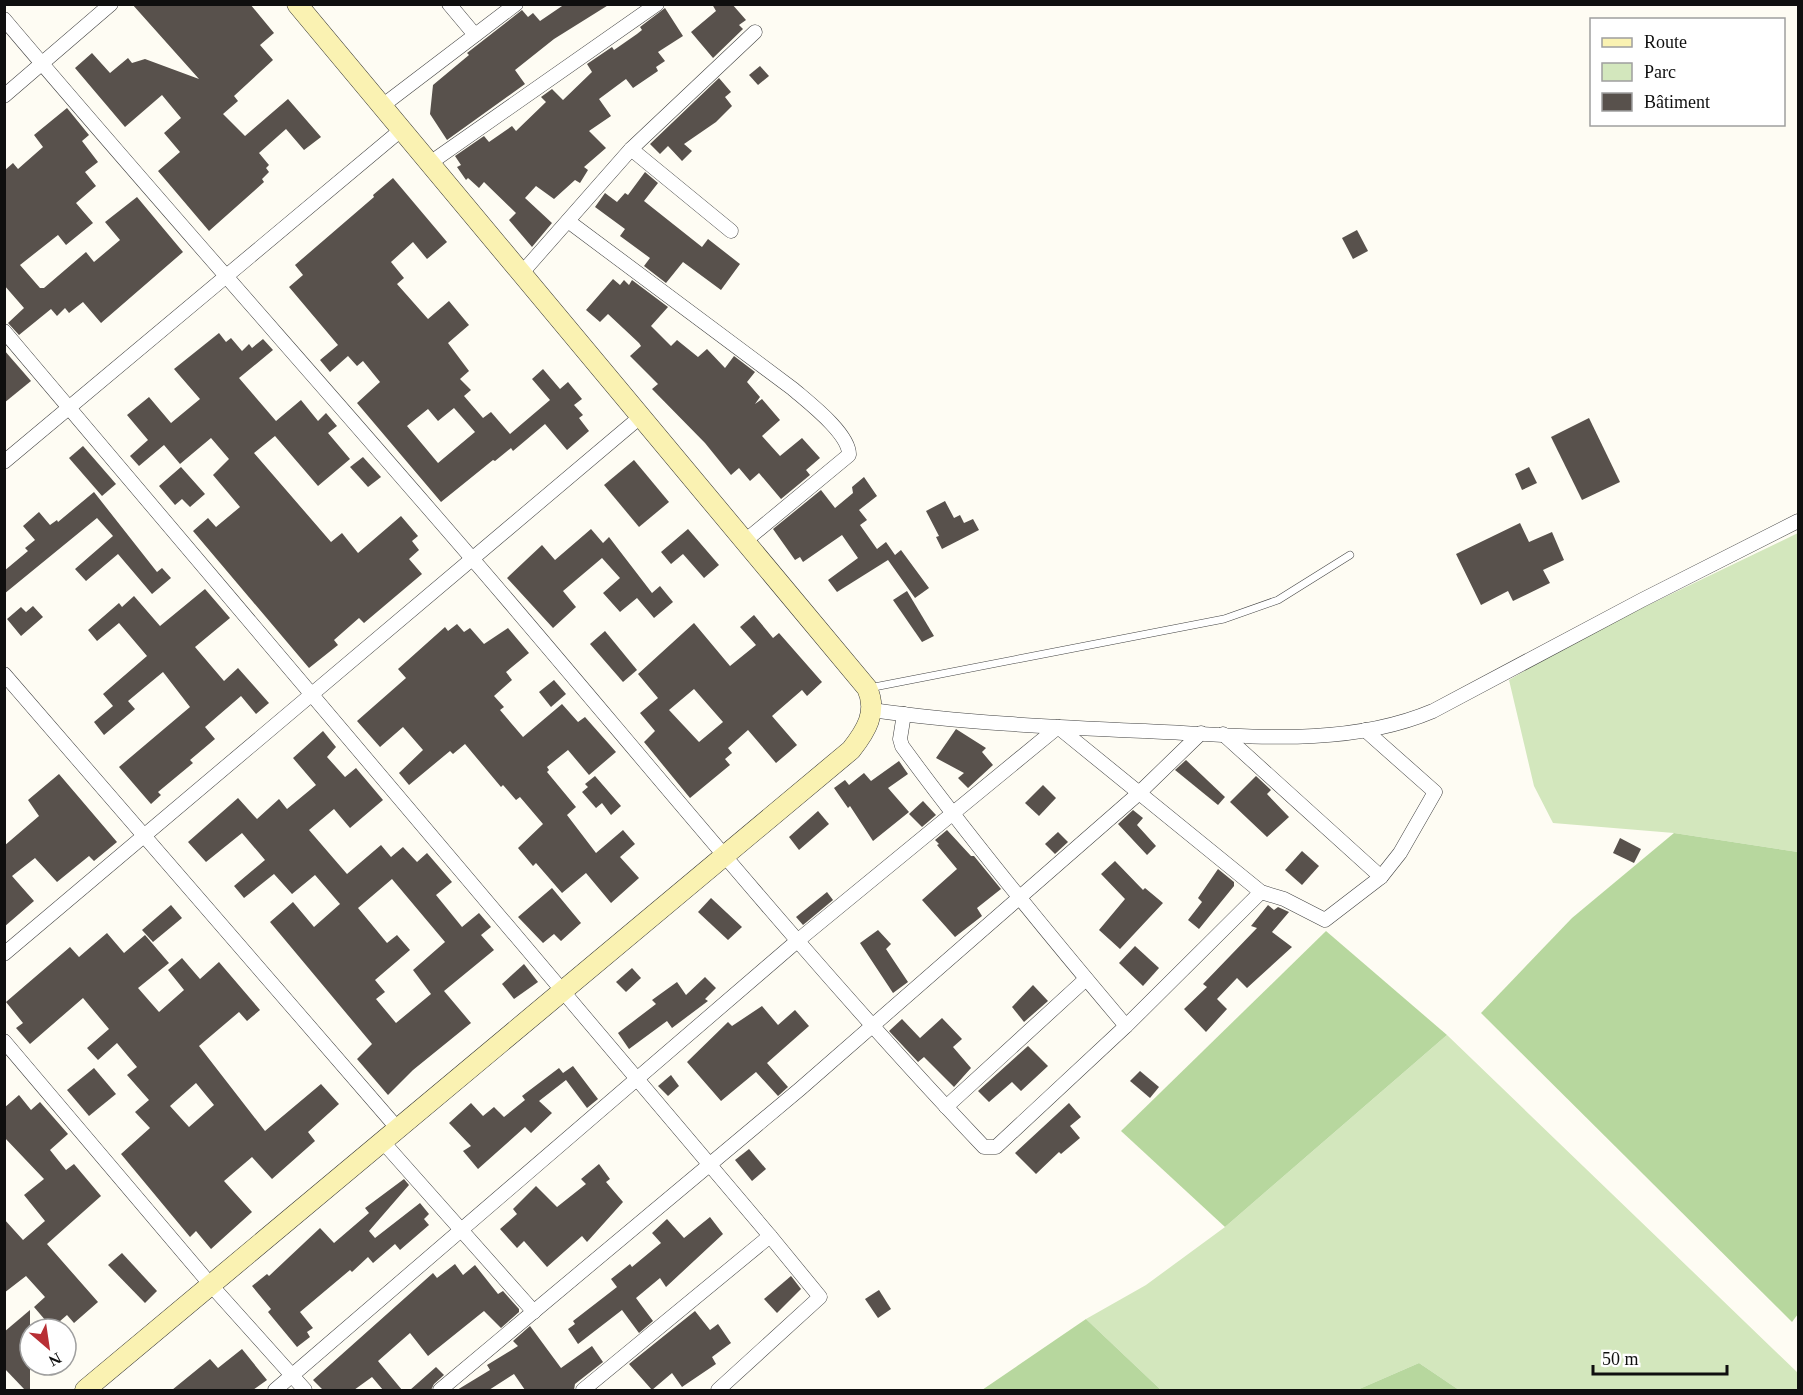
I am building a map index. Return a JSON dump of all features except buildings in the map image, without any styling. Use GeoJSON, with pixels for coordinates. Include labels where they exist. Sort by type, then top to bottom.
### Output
{"type":"FeatureCollection","features":[{"type":"Feature","properties":{"kind":"street"},"geometry":{"type":"LineString","coordinates":[[4,96],[111,4]]}},
{"type":"Feature","properties":{"kind":"street"},"geometry":{"type":"LineString","coordinates":[[85,1390],[851,750],[866,731],[872,710],[872,698],[867,688],[639,418],[297,4]]}},
{"type":"Feature","properties":{"kind":"street"},"geometry":{"type":"LineString","coordinates":[[448,4],[475,35]]}},
{"type":"Feature","properties":{"kind":"street"},"geometry":{"type":"LineString","coordinates":[[382,106],[516,4]]}},
{"type":"Feature","properties":{"kind":"street"},"geometry":{"type":"LineString","coordinates":[[430,164],[657,4]]}},
{"type":"Feature","properties":{"kind":"street"},"geometry":{"type":"LineString","coordinates":[[4,20],[472,559],[796,942],[984,1147],[996,1147],[1126,1026],[1261,892]]}},
{"type":"Feature","properties":{"kind":"street"},"geometry":{"type":"LineString","coordinates":[[520,275],[631,149],[755,32]]}},
{"type":"Feature","properties":{"kind":"street"},"geometry":{"type":"LineString","coordinates":[[4,462],[401,130]]}},
{"type":"Feature","properties":{"kind":"street"},"geometry":{"type":"LineString","coordinates":[[631,149],[731,231]]}},
{"type":"Feature","properties":{"kind":"street"},"geometry":{"type":"LineString","coordinates":[[568,221],[793,389],[821,413],[847,443],[849,455],[745,541]]}},
{"type":"Feature","properties":{"kind":"street"},"geometry":{"type":"LineString","coordinates":[[4,331],[70,406],[820,1298],[718,1390]]}},
{"type":"Feature","properties":{"kind":"street"},"geometry":{"type":"LineString","coordinates":[[4,954],[639,418]]}},
{"type":"Feature","properties":{"kind":"street"},"geometry":{"type":"LineString","coordinates":[[872,710],[1058,727],[1287,737],[1365,730],[1401,723],[1433,711],[1642,600],[1798,521]]}},
{"type":"Feature","properties":{"kind":"street"},"geometry":{"type":"LineString","coordinates":[[4,674],[398,1129]]}},
{"type":"Feature","properties":{"kind":"street"},"geometry":{"type":"LineString","coordinates":[[904,714],[900,743],[951,813],[1019,899],[1126,1026]]}},
{"type":"Feature","properties":{"kind":"street"},"geometry":{"type":"LineString","coordinates":[[1058,727],[1261,892],[1284,899],[1325,920],[1381,877],[1400,853],[1435,792],[1365,730]]}},
{"type":"Feature","properties":{"kind":"street"},"geometry":{"type":"LineString","coordinates":[[275,1390],[796,942],[1058,727]]}},
{"type":"Feature","properties":{"kind":"street"},"geometry":{"type":"LineString","coordinates":[[440,1390],[709,1165],[1019,899],[1138,794],[1201,733]]}},
{"type":"Feature","properties":{"kind":"street"},"geometry":{"type":"LineString","coordinates":[[1223,734],[1381,877]]}},
{"type":"Feature","properties":{"kind":"street"},"geometry":{"type":"LineString","coordinates":[[946,1107],[1086,979]]}},
{"type":"Feature","properties":{"kind":"street"},"geometry":{"type":"LineString","coordinates":[[4,1041],[210,1284],[305,1390]]}},
{"type":"Feature","properties":{"kind":"street"},"geometry":{"type":"LineString","coordinates":[[382,1142],[534,1312]]}},
{"type":"Feature","properties":{"kind":"street"},"geometry":{"type":"LineString","coordinates":[[584,1390],[770,1236]]}},
{"type":"Feature","properties":{"kind":"lane"},"geometry":{"type":"LineString","coordinates":[[867,688],[1224,619],[1278,600],[1350,555]]}},
{"type":"Feature","properties":{"kind":"green space"},"geometry":{"type":"Polygon","coordinates":[[[1798,533],[1798,852],[1674,833],[1553,823],[1534,786],[1509,680],[1584,636],[1798,533]]]}},
{"type":"Feature","properties":{"kind":"green space"},"geometry":{"type":"Polygon","coordinates":[[[1674,833],[1798,852],[1798,1314],[1792,1322],[1481,1013],[1572,918],[1674,833]]]}},
{"type":"Feature","properties":{"kind":"green space"},"geometry":{"type":"Polygon","coordinates":[[[1326,931],[1447,1035],[1225,1227],[1121,1131],[1326,931]]]}},
{"type":"Feature","properties":{"kind":"green space"},"geometry":{"type":"Polygon","coordinates":[[[1447,1035],[1798,1373],[1798,1390],[1459,1390],[1419,1363],[1357,1390],[1161,1390],[1086,1319],[1146,1285],[1225,1227],[1447,1035]]]}},
{"type":"Feature","properties":{"kind":"green space"},"geometry":{"type":"Polygon","coordinates":[[[1086,1319],[1161,1390],[982,1390],[1086,1319]]]}},
{"type":"Feature","properties":{"kind":"green space"},"geometry":{"type":"Polygon","coordinates":[[[1419,1363],[1459,1390],[1357,1390],[1419,1363]]]}}]}
